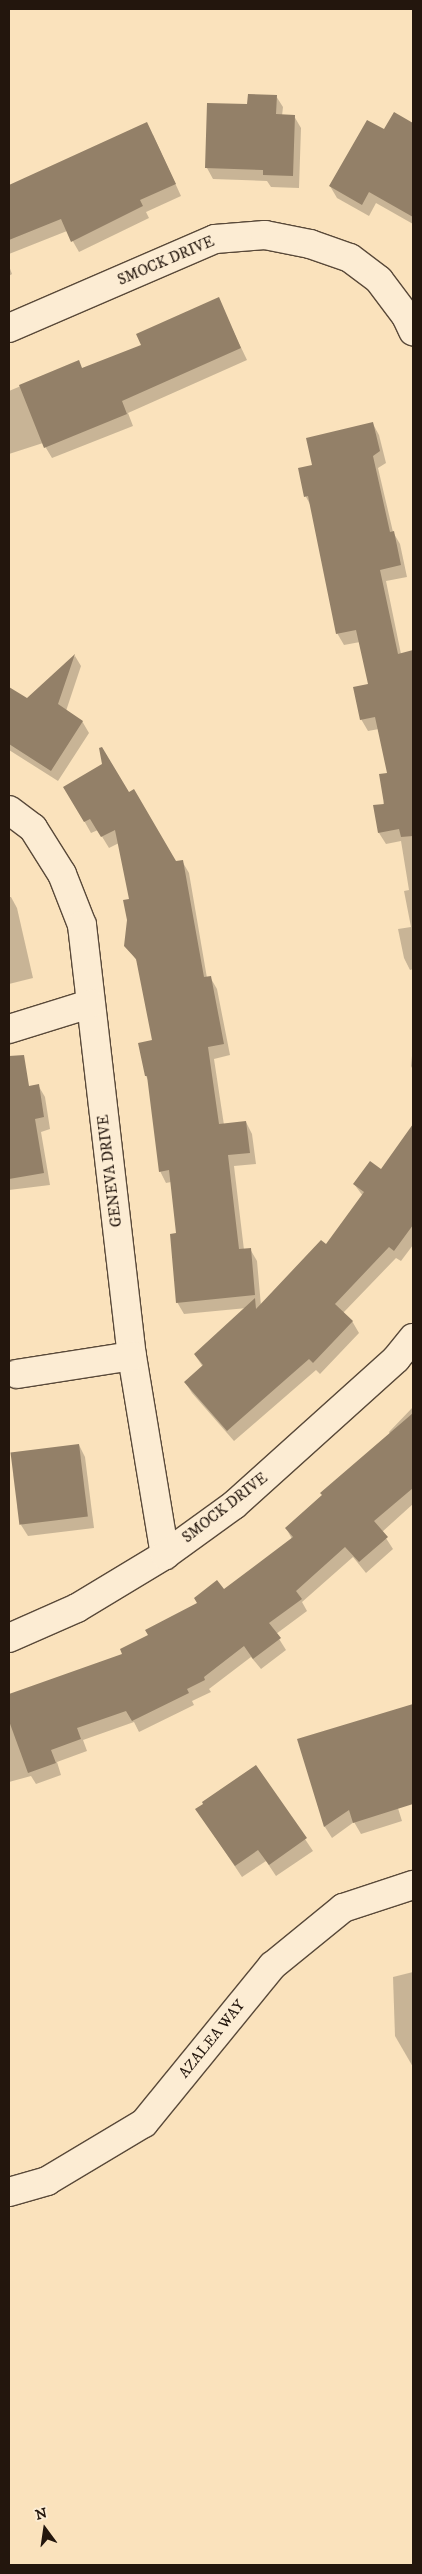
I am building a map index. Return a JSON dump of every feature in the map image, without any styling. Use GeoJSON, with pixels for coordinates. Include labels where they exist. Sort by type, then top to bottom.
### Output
{"type":"FeatureCollection","features":[{"type":"Feature","properties":{"kind":"street","name":"SMOCK DRIVE"},"geometry":{"type":"LineString","coordinates":[[9,328],[215,239],[265,234],[310,244],[350,258],[379,280],[406,316],[413,331]]}},
{"type":"Feature","properties":{"kind":"street","name":"GENEVA DRIVE"},"geometry":{"type":"LineString","coordinates":[[9,810],[33,828],[62,874],[82,925],[132,1356],[164,1555]]}},
{"type":"Feature","properties":{"kind":"street"},"geometry":{"type":"LineString","coordinates":[[9,1028],[90,1004]]}},
{"type":"Feature","properties":{"kind":"street","name":"SMOCK DRIVE"},"geometry":{"type":"LineString","coordinates":[[9,1638],[77,1608],[164,1555],[234,1505],[396,1359],[413,1338]]}},
{"type":"Feature","properties":{"kind":"street"},"geometry":{"type":"LineString","coordinates":[[17,1374],[132,1356]]}},
{"type":"Feature","properties":{"kind":"street","name":"AZALEA WAY"},"geometry":{"type":"LineString","coordinates":[[9,2192],[47,2181],[144,2123],[272,1966],[343,1908],[413,1885]]}},
{"type":"Feature","properties":{"kind":"building"},"geometry":{"type":"Polygon","coordinates":[[[248,94],[277,95],[276,114],[295,115],[293,176],[263,175],[263,170],[205,168],[207,103],[247,104],[248,94]]]}},
{"type":"Feature","properties":{"kind":"building"},"geometry":{"type":"Polygon","coordinates":[[[394,112],[413,123],[413,217],[369,192],[362,205],[329,186],[367,120],[384,129],[394,112]]]}},
{"type":"Feature","properties":{"kind":"building"},"geometry":{"type":"Polygon","coordinates":[[[147,122],[176,184],[140,200],[143,206],[71,242],[61,219],[9,240],[9,185],[147,122]]]}},
{"type":"Feature","properties":{"kind":"building"},"geometry":{"type":"Polygon","coordinates":[[[219,297],[241,348],[122,401],[127,414],[44,448],[19,385],[79,360],[82,368],[141,345],[136,334],[219,297]]]}},
{"type":"Feature","properties":{"kind":"building"},"geometry":{"type":"Polygon","coordinates":[[[373,422],[380,451],[373,456],[390,532],[394,531],[401,565],[380,570],[398,654],[413,650],[413,836],[401,837],[399,829],[378,833],[373,805],[384,804],[379,774],[387,773],[375,717],[360,720],[353,687],[368,684],[356,630],[336,634],[308,496],[304,497],[298,468],[312,465],[306,438],[373,422]]]}},
{"type":"Feature","properties":{"kind":"building"},"geometry":{"type":"Polygon","coordinates":[[[75,654],[58,704],[83,721],[51,771],[9,744],[9,687],[27,698],[75,654]]]}},
{"type":"Feature","properties":{"kind":"building"},"geometry":{"type":"Polygon","coordinates":[[[102,747],[129,792],[134,789],[176,861],[183,860],[204,977],[211,976],[224,1044],[208,1047],[219,1124],[246,1121],[250,1153],[228,1155],[239,1249],[251,1248],[255,1295],[176,1303],[170,1234],[176,1233],[169,1170],[159,1172],[147,1076],[145,1076],[138,1043],[152,1040],[136,959],[124,946],[127,920],[123,900],[129,899],[115,830],[101,837],[90,819],[84,822],[63,787],[102,764],[99,748],[102,747]]]}},
{"type":"Feature","properties":{"kind":"building"},"geometry":{"type":"Polygon","coordinates":[[[24,1055],[29,1086],[39,1084],[44,1117],[35,1119],[44,1173],[9,1179],[9,1056],[24,1055]]]}},
{"type":"Feature","properties":{"kind":"building"},"geometry":{"type":"Polygon","coordinates":[[[413,1124],[413,1225],[394,1251],[389,1247],[335,1304],[353,1321],[313,1363],[309,1359],[227,1431],[184,1382],[203,1365],[194,1354],[255,1298],[256,1309],[321,1240],[326,1244],[364,1192],[353,1184],[370,1161],[381,1169],[413,1124]]]}},
{"type":"Feature","properties":{"kind":"building"},"geometry":{"type":"Polygon","coordinates":[[[413,1413],[413,1488],[374,1521],[388,1537],[359,1562],[345,1547],[296,1591],[302,1599],[269,1623],[281,1638],[253,1659],[244,1646],[204,1677],[205,1680],[187,1689],[189,1693],[132,1721],[126,1711],[77,1728],[81,1739],[51,1750],[56,1763],[28,1773],[9,1721],[9,1694],[122,1654],[120,1649],[148,1635],[145,1630],[197,1603],[194,1598],[217,1580],[224,1589],[293,1537],[285,1528],[322,1495],[320,1493],[413,1413]]]}},
{"type":"Feature","properties":{"kind":"building"},"geometry":{"type":"Polygon","coordinates":[[[79,1444],[88,1516],[19,1525],[11,1452],[79,1444]]]}},
{"type":"Feature","properties":{"kind":"building"},"geometry":{"type":"Polygon","coordinates":[[[413,1704],[413,1804],[353,1823],[349,1810],[324,1827],[297,1739],[413,1704]]]}},
{"type":"Feature","properties":{"kind":"building"},"geometry":{"type":"Polygon","coordinates":[[[256,1765],[307,1838],[269,1865],[258,1850],[235,1866],[195,1809],[203,1804],[202,1802],[256,1765]]]}}]}
